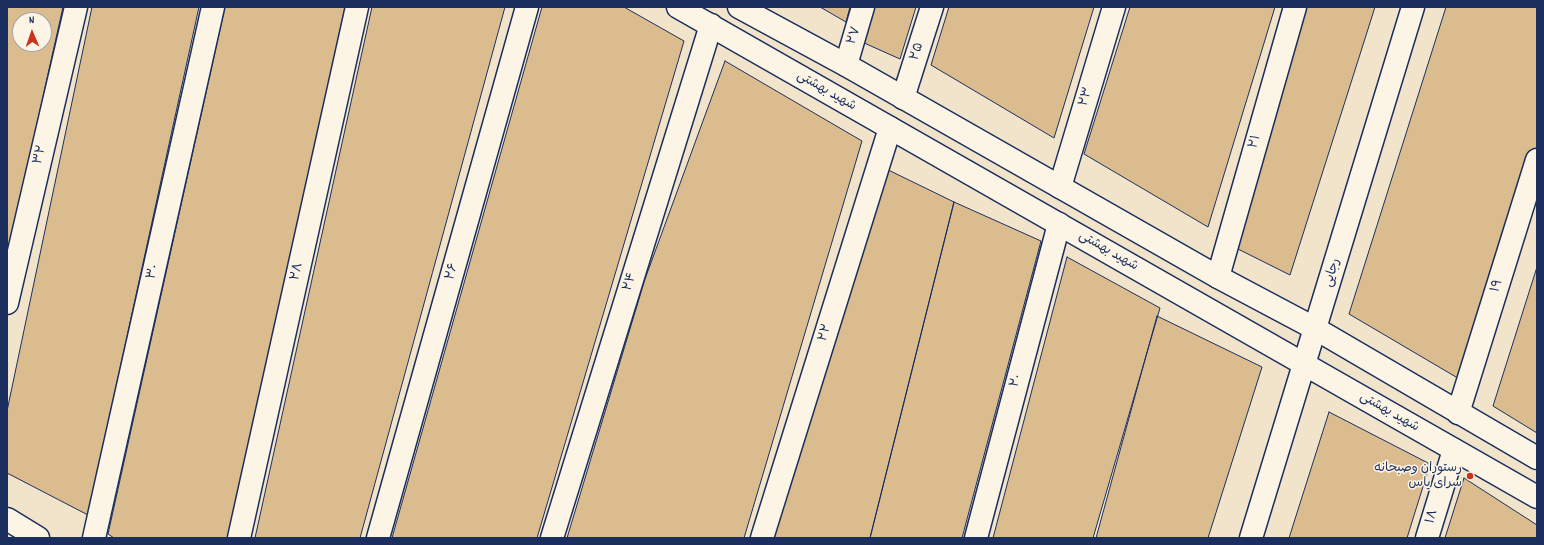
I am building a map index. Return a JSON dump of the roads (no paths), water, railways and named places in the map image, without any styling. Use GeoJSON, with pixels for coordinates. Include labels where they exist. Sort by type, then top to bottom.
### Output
{"type":"FeatureCollection","features":[{"type":"Feature","properties":{"kind":"street","name":"۳۲"},"geometry":{"type":"LineString","coordinates":[[7,304],[76,7]]}},
{"type":"Feature","properties":{"kind":"street","name":"۳۰"},"geometry":{"type":"LineString","coordinates":[[94,538],[213,7]]}},
{"type":"Feature","properties":{"kind":"street","name":"۲۸"},"geometry":{"type":"LineString","coordinates":[[239,538],[357,7]]}},
{"type":"Feature","properties":{"kind":"street","name":"۲۶"},"geometry":{"type":"LineString","coordinates":[[378,538],[527,7]]}},
{"type":"Feature","properties":{"kind":"street","name":"شهید بهشتی"},"geometry":{"type":"LineString","coordinates":[[678,7],[1537,497]]}},
{"type":"Feature","properties":{"kind":"street"},"geometry":{"type":"LineString","coordinates":[[739,7],[846,65],[1218,277],[1316,329],[1537,458]]}},
{"type":"Feature","properties":{"kind":"street","name":"۲۷"},"geometry":{"type":"LineString","coordinates":[[846,65],[863,7]]}},
{"type":"Feature","properties":{"kind":"street","name":"۲۵"},"geometry":{"type":"LineString","coordinates":[[903,98],[932,7]]}},
{"type":"Feature","properties":{"kind":"street","name":"۲۳"},"geometry":{"type":"LineString","coordinates":[[1060,187],[1114,7]]}},
{"type":"Feature","properties":{"kind":"street","name":"۲۱"},"geometry":{"type":"LineString","coordinates":[[1218,277],[1295,7]]}},
{"type":"Feature","properties":{"kind":"street","name":"رجایی"},"geometry":{"type":"LineString","coordinates":[[1251,538],[1413,7]]}},
{"type":"Feature","properties":{"kind":"street","name":"۲۴"},"geometry":{"type":"LineString","coordinates":[[552,538],[710,26]]}},
{"type":"Feature","properties":{"kind":"street","name":"۲۲"},"geometry":{"type":"LineString","coordinates":[[762,538],[890,128]]}},
{"type":"Feature","properties":{"kind":"street","name":"۱۹"},"geometry":{"type":"LineString","coordinates":[[1458,413],[1537,160]]}},
{"type":"Feature","properties":{"kind":"street","name":"۲۰"},"geometry":{"type":"LineString","coordinates":[[976,538],[1058,224]]}},
{"type":"Feature","properties":{"kind":"street","name":"۱۸"},"geometry":{"type":"LineString","coordinates":[[1427,538],[1454,450]]}},
{"type":"Feature","properties":{"kind":"street"},"geometry":{"type":"LineString","coordinates":[[7,519],[38,538]]}},
{"type":"Feature","properties":{"kind":"place","name":"رستوران وصبحانه سرای یاس"},"geometry":{"type":"Point","coordinates":[1470,476]}}]}
